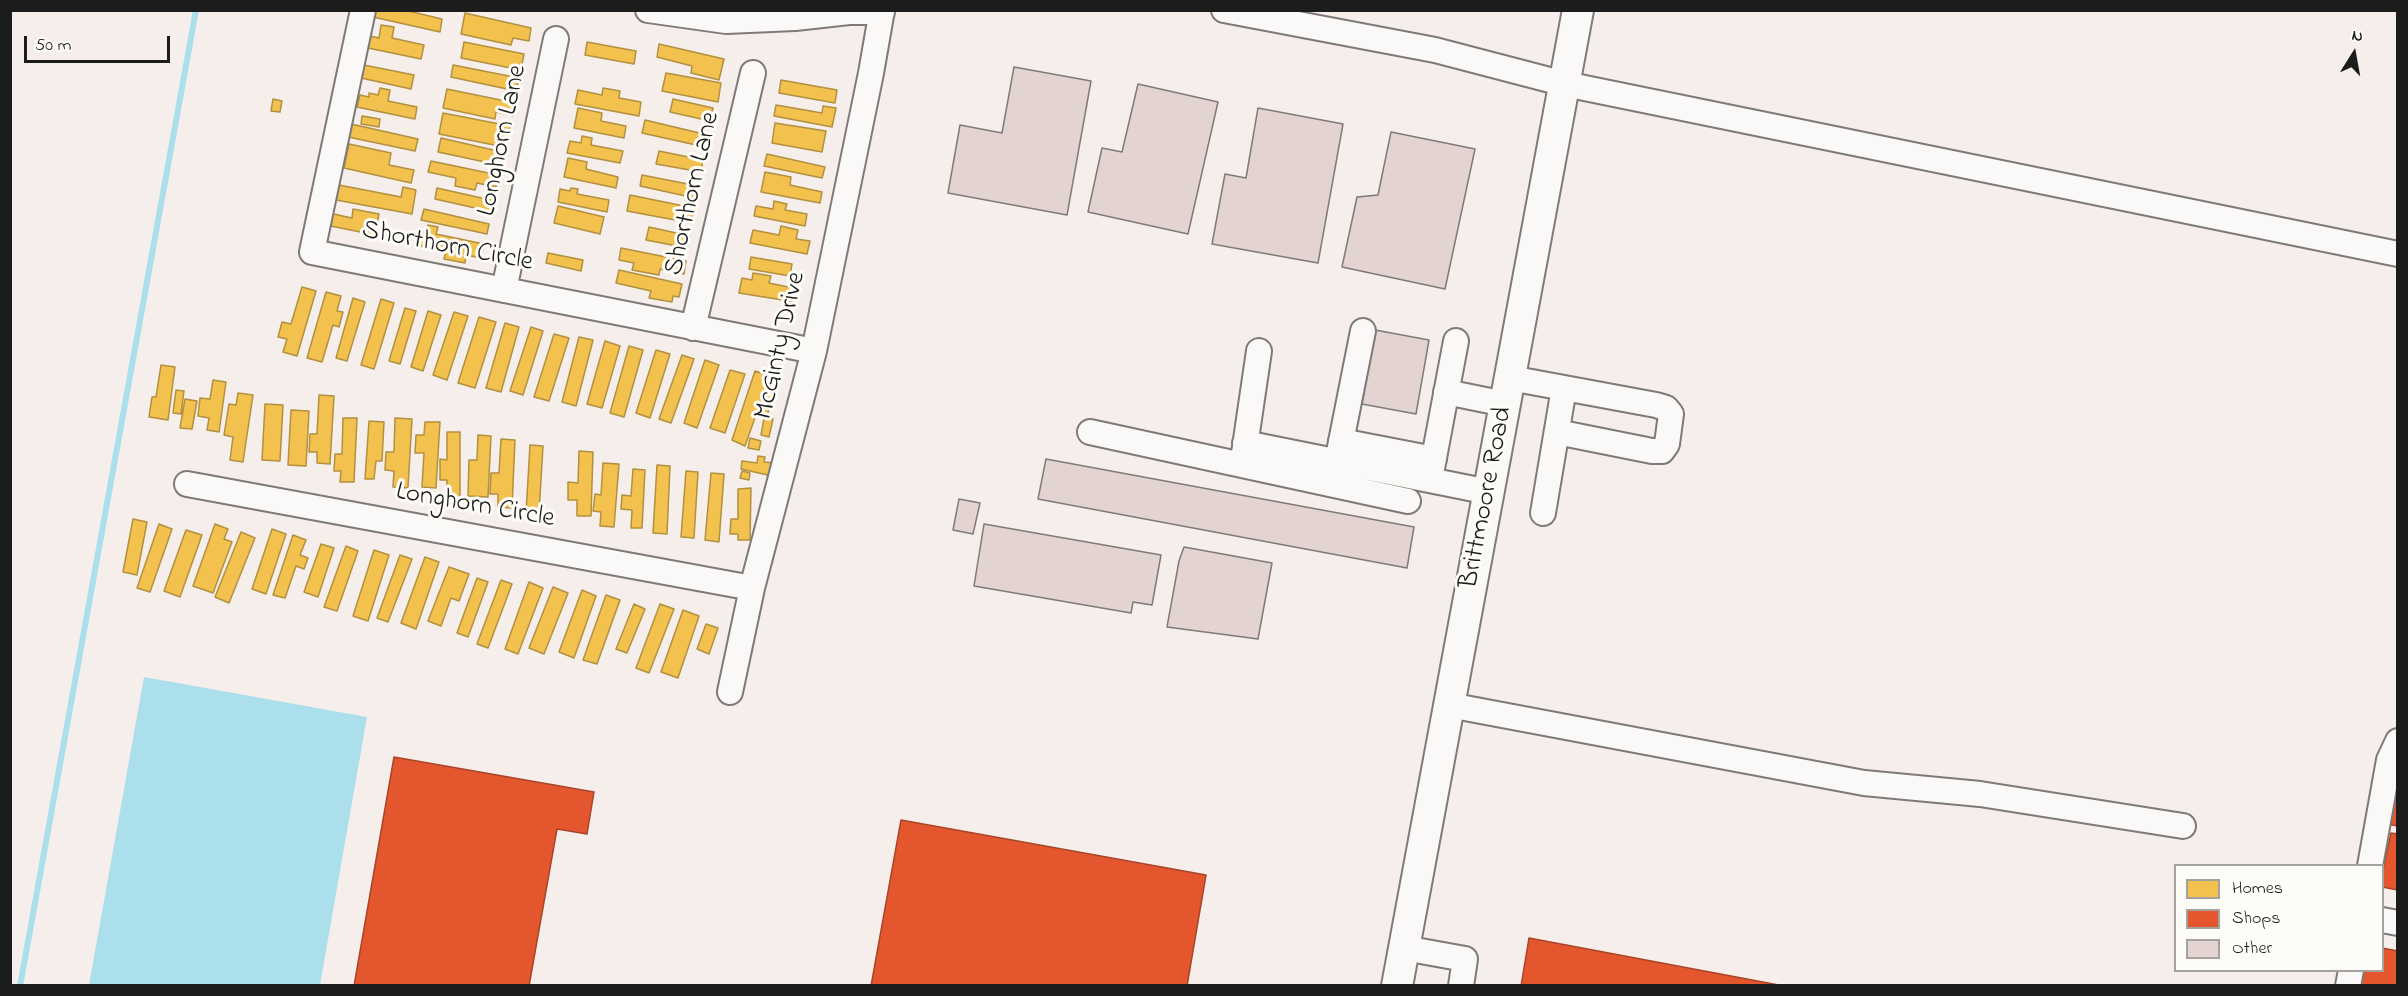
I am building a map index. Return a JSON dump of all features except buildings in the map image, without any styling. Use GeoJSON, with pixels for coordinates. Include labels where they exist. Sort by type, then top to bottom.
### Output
{"type":"FeatureCollection","features":[{"type":"Feature","properties":{"kind":"main road","name":"Brittmoore Road"},"geometry":{"type":"LineString","coordinates":[[1397,986],[1578,10]]}},
{"type":"Feature","properties":{"kind":"street","name":"Shorthorn Circle"},"geometry":{"type":"LineString","coordinates":[[363,10],[312,252],[814,351]]}},
{"type":"Feature","properties":{"kind":"street"},"geometry":{"type":"LineString","coordinates":[[648,10],[726,21],[882,11]]}},
{"type":"Feature","properties":{"kind":"street"},"geometry":{"type":"LineString","coordinates":[[1224,10],[1308,18],[1565,84],[2397,254]]}},
{"type":"Feature","properties":{"kind":"street","name":"McGinty Drive"},"geometry":{"type":"LineString","coordinates":[[730,692],[752,588],[814,351],[882,11]]}},
{"type":"Feature","properties":{"kind":"street","name":"Longhorn Lane"},"geometry":{"type":"LineString","coordinates":[[504,290],[556,39]]}},
{"type":"Feature","properties":{"kind":"street","name":"Shorthorn Lane"},"geometry":{"type":"LineString","coordinates":[[693,328],[753,73]]}},
{"type":"Feature","properties":{"kind":"street"},"geometry":{"type":"LineString","coordinates":[[1339,452],[1363,331]]}},
{"type":"Feature","properties":{"kind":"street"},"geometry":{"type":"LineString","coordinates":[[1432,469],[1456,341]]}},
{"type":"Feature","properties":{"kind":"street"},"geometry":{"type":"LineString","coordinates":[[1244,454],[1259,351]]}},
{"type":"Feature","properties":{"kind":"street"},"geometry":{"type":"LineString","coordinates":[[1543,513],[1564,388]]}},
{"type":"Feature","properties":{"kind":"street"},"geometry":{"type":"LineString","coordinates":[[1446,392],[1564,388],[1666,408],[1671,414],[1667,444],[1662,451],[1557,432]]}},
{"type":"Feature","properties":{"kind":"street"},"geometry":{"type":"LineString","coordinates":[[1090,432],[1244,454],[1408,501]]}},
{"type":"Feature","properties":{"kind":"street"},"geometry":{"type":"LineString","coordinates":[[1244,454],[1339,452],[1432,469],[1489,492]]}},
{"type":"Feature","properties":{"kind":"street","name":"Longhorn Circle"},"geometry":{"type":"LineString","coordinates":[[188,484],[752,588]]}},
{"type":"Feature","properties":{"kind":"street"},"geometry":{"type":"LineString","coordinates":[[1449,705],[1864,783],[1980,795],[2183,826]]}},
{"type":"Feature","properties":{"kind":"street"},"geometry":{"type":"LineString","coordinates":[[2370,864],[2389,760],[2397,741]]}},
{"type":"Feature","properties":{"kind":"street"},"geometry":{"type":"LineString","coordinates":[[1404,948],[1466,959],[1461,986]]}},
{"type":"Feature","properties":{"kind":"water"},"geometry":{"type":"Polygon","coordinates":[[[144,677],[367,717],[320,985],[89,985],[144,677]]]}},
{"type":"Feature","properties":{"kind":"waterway"},"geometry":{"type":"LineString","coordinates":[[20,986],[196,10]]}}]}
